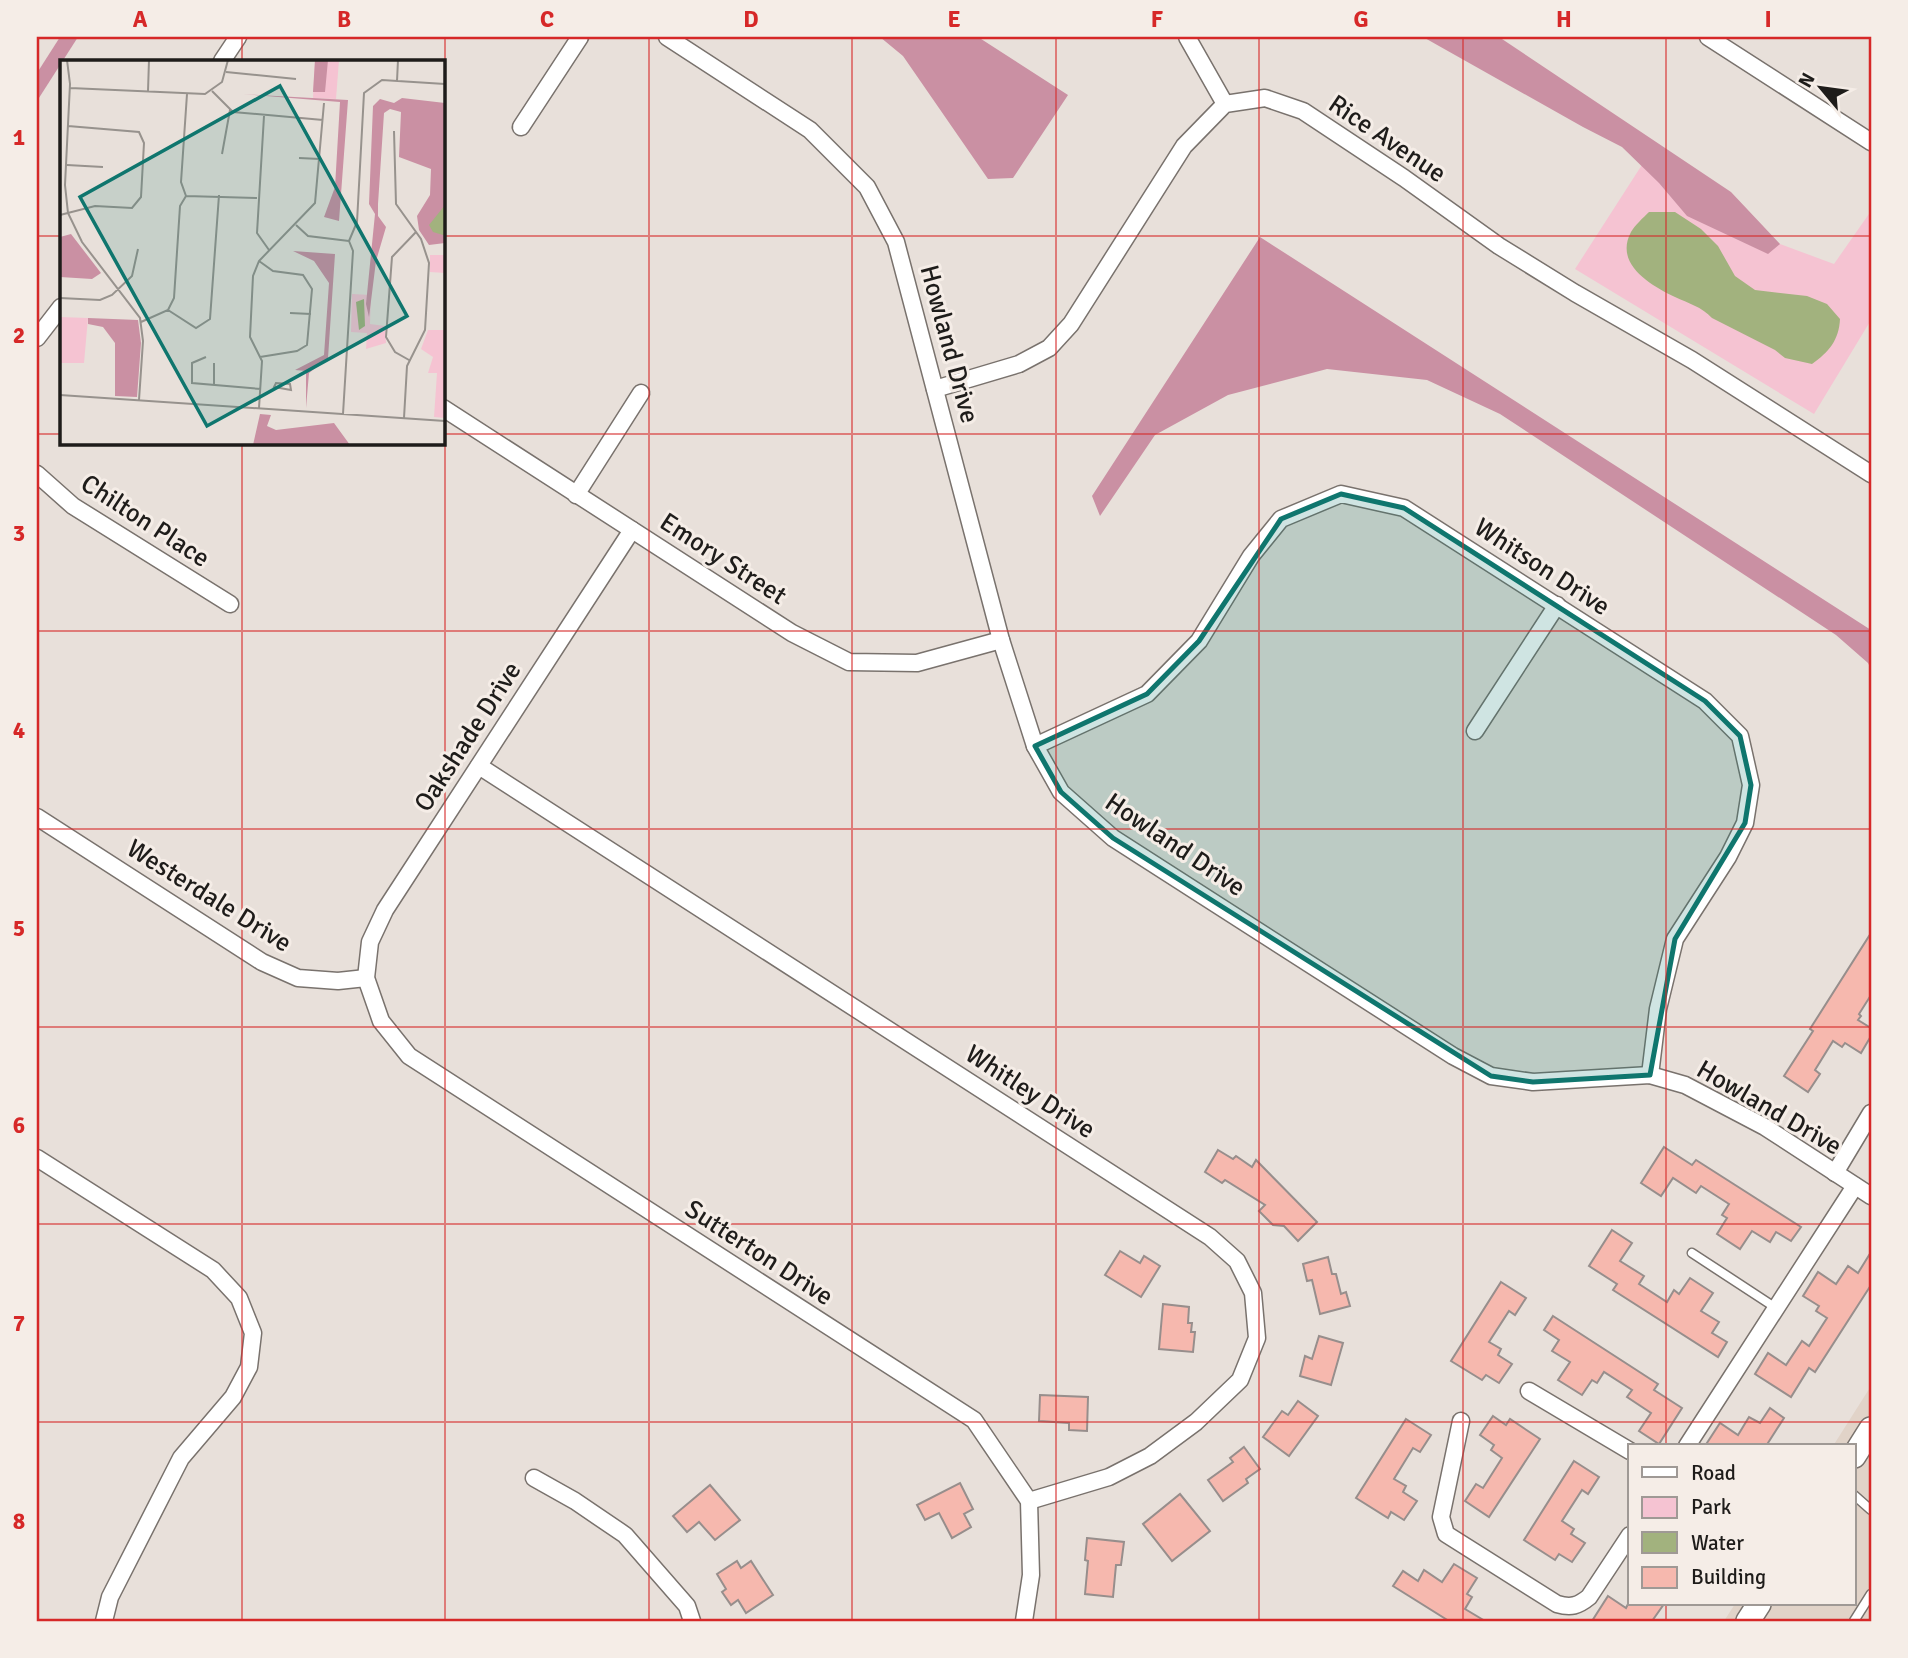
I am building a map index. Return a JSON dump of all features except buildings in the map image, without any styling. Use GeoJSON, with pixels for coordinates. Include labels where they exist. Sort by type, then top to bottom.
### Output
{"type":"FeatureCollection","features":[{"type":"Feature","properties":{"kind":"main road"},"geometry":{"type":"LineString","coordinates":[[1856,1453],[1871,1429]]}},
{"type":"Feature","properties":{"kind":"street"},"geometry":{"type":"LineString","coordinates":[[223,60],[238,37]]}},
{"type":"Feature","properties":{"kind":"street"},"geometry":{"type":"LineString","coordinates":[[521,127],[580,37]]}},
{"type":"Feature","properties":{"kind":"street","name":"Howland Drive"},"geometry":{"type":"LineString","coordinates":[[667,37],[810,130],[867,187],[896,242],[1001,640],[1035,746],[1061,792],[1113,838],[1453,1056],[1491,1076],[1533,1082],[1650,1075],[1685,1085],[1765,1127],[1871,1196]]}},
{"type":"Feature","properties":{"kind":"street"},"geometry":{"type":"LineString","coordinates":[[935,389],[1019,363],[1049,348],[1072,324],[1184,146],[1225,104],[1187,37]]}},
{"type":"Feature","properties":{"kind":"street"},"geometry":{"type":"LineString","coordinates":[[1707,37],[1871,142]]}},
{"type":"Feature","properties":{"kind":"street","name":"Rice Avenue"},"geometry":{"type":"LineString","coordinates":[[1225,104],[1265,98],[1303,111],[1404,178],[1499,246],[1692,360],[1871,474]]}},
{"type":"Feature","properties":{"kind":"street"},"geometry":{"type":"LineString","coordinates":[[37,338],[60,308]]}},
{"type":"Feature","properties":{"kind":"street"},"geometry":{"type":"LineString","coordinates":[[576,495],[642,393]]}},
{"type":"Feature","properties":{"kind":"street","name":"Emory Street"},"geometry":{"type":"LineString","coordinates":[[444,409],[792,633],[849,662],[917,663],[1001,640]]}},
{"type":"Feature","properties":{"kind":"street","name":"Chilton Place"},"geometry":{"type":"LineString","coordinates":[[37,474],[73,506],[230,604]]}},
{"type":"Feature","properties":{"kind":"street","name":"Whitson Drive"},"geometry":{"type":"LineString","coordinates":[[1035,746],[1147,694],[1199,641],[1251,556],[1280,519],[1342,494],[1404,508],[1705,701],[1740,736],[1751,785],[1745,823],[1728,858],[1675,939],[1658,1009],[1650,1075]]}},
{"type":"Feature","properties":{"kind":"street","name":"Oakshade Drive"},"geometry":{"type":"LineString","coordinates":[[366,978],[370,942],[385,910],[632,530]]}},
{"type":"Feature","properties":{"kind":"street"},"geometry":{"type":"LineString","coordinates":[[1475,732],[1557,605]]}},
{"type":"Feature","properties":{"kind":"street","name":"Whitley Drive"},"geometry":{"type":"LineString","coordinates":[[479,766],[1210,1237],[1237,1261],[1254,1293],[1257,1338],[1240,1380],[1196,1422],[1150,1456],[1109,1476],[1030,1501]]}},
{"type":"Feature","properties":{"kind":"street","name":"Westerdale Drive"},"geometry":{"type":"LineString","coordinates":[[37,817],[262,962],[298,978],[338,981],[366,978]]}},
{"type":"Feature","properties":{"kind":"street","name":"Sutterton Drive"},"geometry":{"type":"LineString","coordinates":[[366,978],[381,1021],[409,1056],[974,1420],[1030,1501]]}},
{"type":"Feature","properties":{"kind":"street"},"geometry":{"type":"LineString","coordinates":[[1835,1172],[1871,1113]]}},
{"type":"Feature","properties":{"kind":"street"},"geometry":{"type":"LineString","coordinates":[[37,1158],[213,1270],[239,1298],[253,1333],[249,1367],[233,1397],[181,1458],[110,1597],[104,1621]]}},
{"type":"Feature","properties":{"kind":"street"},"geometry":{"type":"LineString","coordinates":[[1688,1444],[1855,1186]]}},
{"type":"Feature","properties":{"kind":"street"},"geometry":{"type":"LineString","coordinates":[[1529,1391],[1628,1450]]}},
{"type":"Feature","properties":{"kind":"street"},"geometry":{"type":"LineString","coordinates":[[1461,1421],[1441,1517],[1446,1534],[1557,1604],[1568,1607],[1580,1605],[1588,1597],[1628,1538]]}},
{"type":"Feature","properties":{"kind":"street"},"geometry":{"type":"LineString","coordinates":[[534,1478],[575,1501],[625,1535],[687,1606],[692,1621]]}},
{"type":"Feature","properties":{"kind":"street"},"geometry":{"type":"LineString","coordinates":[[1024,1621],[1031,1575],[1030,1501]]}},
{"type":"Feature","properties":{"kind":"lane"},"geometry":{"type":"LineString","coordinates":[[1692,1253],[1776,1308]]}},
{"type":"Feature","properties":{"kind":"lane"},"geometry":{"type":"LineString","coordinates":[[1856,1497],[1871,1510]]}},
{"type":"Feature","properties":{"kind":"lane"},"geometry":{"type":"LineString","coordinates":[[1854,1621],[1871,1594]]}},
{"type":"Feature","properties":{"kind":"highlighted area"},"geometry":{"type":"Polygon","coordinates":[[[1341,494],[1404,508],[1705,701],[1740,736],[1751,785],[1745,823],[1675,939],[1650,1075],[1533,1082],[1491,1076],[1113,838],[1061,792],[1035,746],[1147,694],[1199,641],[1281,519],[1341,494]]]}},
{"type":"Feature","properties":{"kind":"shaded area"},"geometry":{"type":"Polygon","coordinates":[[[60,37],[78,37],[63,60],[60,60],[60,65],[37,101],[37,73],[60,37]]]}},
{"type":"Feature","properties":{"kind":"shaded area"},"geometry":{"type":"Polygon","coordinates":[[[880,37],[978,37],[1068,95],[1013,178],[988,179],[903,56],[880,37]]]}},
{"type":"Feature","properties":{"kind":"shaded area"},"geometry":{"type":"Polygon","coordinates":[[[1423,37],[1499,37],[1731,192],[1780,244],[1768,254],[1687,216],[1659,183],[1622,147],[1423,37]]]}},
{"type":"Feature","properties":{"kind":"shaded area"},"geometry":{"type":"Polygon","coordinates":[[[1260,237],[1871,630],[1871,669],[1868,663],[1836,635],[1500,414],[1427,380],[1327,369],[1228,395],[1155,435],[1100,516],[1092,496],[1260,237]]]}},
{"type":"Feature","properties":{"kind":"shaded area"},"geometry":{"type":"Polygon","coordinates":[[[1871,1386],[1871,1621],[1724,1621],[1734,1606],[1856,1606],[1856,1444],[1834,1444],[1871,1386]]]}},
{"type":"Feature","properties":{"kind":"green space"},"geometry":{"type":"Polygon","coordinates":[[[1647,157],[1780,244],[1834,264],[1871,211],[1871,320],[1814,414],[1575,269],[1647,157]]]}},
{"type":"Feature","properties":{"kind":"water"},"geometry":{"type":"Polygon","coordinates":[[[1649,212],[1675,212],[1701,229],[1718,246],[1735,276],[1755,290],[1807,296],[1827,304],[1840,319],[1838,333],[1832,345],[1812,364],[1785,358],[1646,280],[1631,263],[1627,254],[1627,243],[1633,229],[1649,212]]]}}]}
